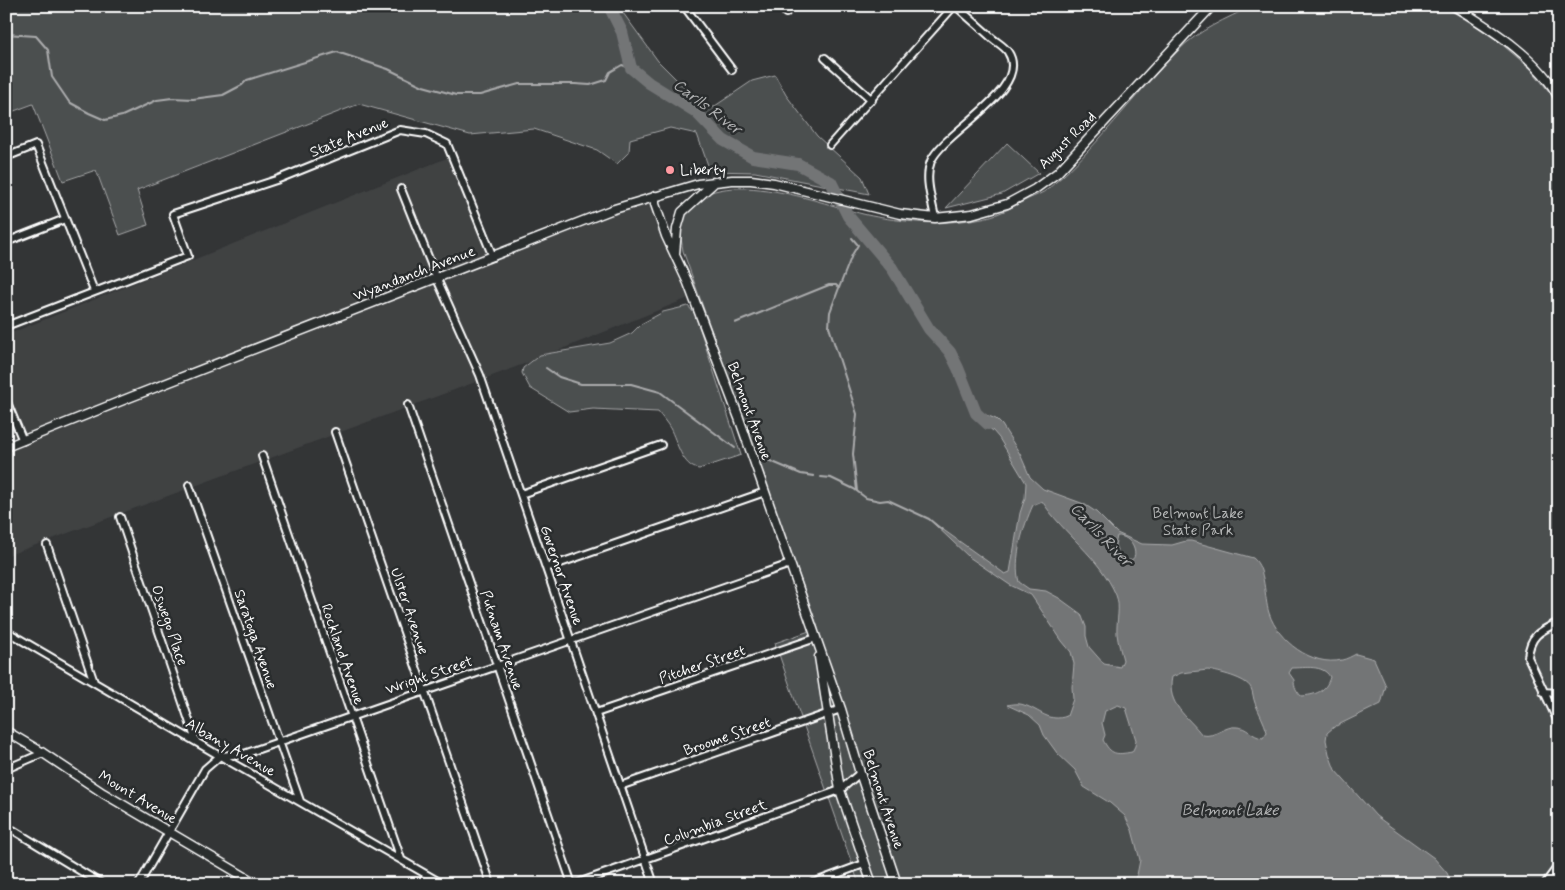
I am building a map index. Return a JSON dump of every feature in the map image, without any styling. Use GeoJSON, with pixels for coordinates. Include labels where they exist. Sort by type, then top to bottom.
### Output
{"type":"FeatureCollection","features":[{"type":"Feature","properties":{"kind":"highway"},"geometry":{"type":"LineString","coordinates":[[1548,884],[1559,869]]}},
{"type":"Feature","properties":{"kind":"street"},"geometry":{"type":"LineString","coordinates":[[684,6],[732,70]]}},
{"type":"Feature","properties":{"kind":"street"},"geometry":{"type":"LineString","coordinates":[[781,6],[786,13]]}},
{"type":"Feature","properties":{"kind":"street"},"geometry":{"type":"LineString","coordinates":[[830,145],[955,6],[1008,52],[1012,64],[1010,78],[1002,91],[940,148],[932,161],[928,177],[935,218]]}},
{"type":"Feature","properties":{"kind":"street","name":"August Road"},"geometry":{"type":"LineString","coordinates":[[842,200],[900,214],[935,218],[972,214],[1007,204],[1035,189],[1057,173],[1212,6]]}},
{"type":"Feature","properties":{"kind":"street"},"geometry":{"type":"LineString","coordinates":[[1454,6],[1495,32],[1523,55],[1542,74],[1559,98]]}},
{"type":"Feature","properties":{"kind":"street"},"geometry":{"type":"LineString","coordinates":[[826,58],[872,100]]}},
{"type":"Feature","properties":{"kind":"street","name":"State Avenue"},"geometry":{"type":"LineString","coordinates":[[94,291],[188,256],[173,214],[276,180],[400,130],[426,134],[447,144],[493,257]]}},
{"type":"Feature","properties":{"kind":"street"},"geometry":{"type":"LineString","coordinates":[[6,157],[36,145],[94,291],[6,326]]}},
{"type":"Feature","properties":{"kind":"street","name":"Wyandanch Avenue"},"geometry":{"type":"LineString","coordinates":[[6,448],[611,210],[655,196],[698,184],[751,180],[774,183],[842,200]]}},
{"type":"Feature","properties":{"kind":"street"},"geometry":{"type":"LineString","coordinates":[[674,256],[677,229],[682,212],[714,182]]}},
{"type":"Feature","properties":{"kind":"street","name":"Governor Avenue"},"geometry":{"type":"LineString","coordinates":[[401,189],[437,278],[480,375],[654,884]]}},
{"type":"Feature","properties":{"kind":"street","name":"Belmont Avenue"},"geometry":{"type":"LineString","coordinates":[[655,196],[655,204],[674,256],[688,283],[739,418],[841,709],[897,884]]}},
{"type":"Feature","properties":{"kind":"street"},"geometry":{"type":"LineString","coordinates":[[6,242],[65,219]]}},
{"type":"Feature","properties":{"kind":"street"},"geometry":{"type":"LineString","coordinates":[[6,400],[23,441]]}},
{"type":"Feature","properties":{"kind":"street","name":"Putnam Avenue"},"geometry":{"type":"LineString","coordinates":[[408,405],[573,884]]}},
{"type":"Feature","properties":{"kind":"street","name":"Ulster Avenue"},"geometry":{"type":"LineString","coordinates":[[335,432],[491,884]]}},
{"type":"Feature","properties":{"kind":"street"},"geometry":{"type":"LineString","coordinates":[[520,494],[662,445]]}},
{"type":"Feature","properties":{"kind":"street","name":"Rockland Avenue"},"geometry":{"type":"LineString","coordinates":[[262,456],[401,860]]}},
{"type":"Feature","properties":{"kind":"street","name":"Saratoga Avenue"},"geometry":{"type":"LineString","coordinates":[[189,485],[300,801]]}},
{"type":"Feature","properties":{"kind":"street"},"geometry":{"type":"LineString","coordinates":[[546,568],[765,492]]}},
{"type":"Feature","properties":{"kind":"street","name":"Oswego Place"},"geometry":{"type":"LineString","coordinates":[[120,517],[196,741]]}},
{"type":"Feature","properties":{"kind":"street"},"geometry":{"type":"LineString","coordinates":[[47,545],[94,682]]}},
{"type":"Feature","properties":{"kind":"street","name":"Wright Street"},"geometry":{"type":"LineString","coordinates":[[220,756],[244,754],[278,740],[790,564]]}},
{"type":"Feature","properties":{"kind":"street"},"geometry":{"type":"LineString","coordinates":[[1557,720],[1528,657],[1529,646],[1533,638],[1542,630],[1559,622]]}},
{"type":"Feature","properties":{"kind":"street","name":"Albany Avenue"},"geometry":{"type":"LineString","coordinates":[[6,631],[444,884]]}},
{"type":"Feature","properties":{"kind":"street","name":"Belmont Avenue"},"geometry":{"type":"LineString","coordinates":[[816,638],[840,790],[872,884]]}},
{"type":"Feature","properties":{"kind":"street","name":"Pitcher Street"},"geometry":{"type":"LineString","coordinates":[[596,714],[816,638]]}},
{"type":"Feature","properties":{"kind":"street"},"geometry":{"type":"LineString","coordinates":[[1543,692],[1559,694]]}},
{"type":"Feature","properties":{"kind":"street","name":"Broome Street"},"geometry":{"type":"LineString","coordinates":[[620,786],[841,709]]}},
{"type":"Feature","properties":{"kind":"street"},"geometry":{"type":"LineString","coordinates":[[1557,720],[1559,709]]}},
{"type":"Feature","properties":{"kind":"street","name":"Mount Avenue"},"geometry":{"type":"LineString","coordinates":[[6,731],[103,793],[257,884]]}},
{"type":"Feature","properties":{"kind":"street"},"geometry":{"type":"LineString","coordinates":[[6,769],[43,753]]}},
{"type":"Feature","properties":{"kind":"street"},"geometry":{"type":"LineString","coordinates":[[138,884],[205,770],[220,756]]}},
{"type":"Feature","properties":{"kind":"street","name":"Columbia Street"},"geometry":{"type":"LineString","coordinates":[[573,884],[646,860],[840,790],[860,773]]}},
{"type":"Feature","properties":{"kind":"street"},"geometry":{"type":"LineString","coordinates":[[9,832],[101,884]]}},
{"type":"Feature","properties":{"kind":"street"},"geometry":{"type":"LineString","coordinates":[[810,884],[864,864]]}},
{"type":"Feature","properties":{"kind":"shaded area"},"geometry":{"type":"Polygon","coordinates":[[[452,156],[488,259],[655,196],[691,297],[532,361],[6,556],[6,335],[452,156]]]}},
{"type":"Feature","properties":{"kind":"green space"},"geometry":{"type":"Polygon","coordinates":[[[15,6],[618,6],[658,61],[686,89],[712,108],[752,81],[775,75],[786,95],[817,136],[862,177],[869,194],[755,172],[710,171],[697,134],[670,128],[630,139],[629,152],[617,164],[597,150],[534,129],[470,135],[359,104],[137,190],[148,225],[120,235],[96,170],[63,181],[33,104],[6,114],[6,10],[15,6]]]}},
{"type":"Feature","properties":{"kind":"green space","name":"Belmont Lake State Park"},"geometry":{"type":"Polygon","coordinates":[[[1252,6],[1444,7],[1485,30],[1531,69],[1555,99],[1559,107],[1559,884],[859,884],[775,643],[818,628],[683,251],[681,228],[691,206],[709,193],[733,188],[760,189],[790,194],[863,214],[906,221],[940,223],[973,220],[1005,211],[1048,189],[1066,173],[1083,157],[1162,68],[1194,37],[1252,6]]]}},
{"type":"Feature","properties":{"kind":"green space"},"geometry":{"type":"Polygon","coordinates":[[[1007,143],[1039,173],[1002,194],[946,208],[1007,143]]]}},
{"type":"Feature","properties":{"kind":"green space"},"geometry":{"type":"Polygon","coordinates":[[[688,306],[695,314],[741,455],[699,469],[693,467],[684,459],[670,428],[658,412],[593,409],[569,412],[530,388],[522,373],[523,368],[540,355],[610,343],[632,333],[641,324],[663,312],[688,306]]]}},
{"type":"Feature","properties":{"kind":"water","name":"Belmont Lake"},"geometry":{"type":"Polygon","coordinates":[[[979,412],[996,419],[1002,425],[1020,454],[1030,477],[1043,489],[1084,504],[1096,512],[1117,533],[1142,544],[1172,545],[1191,541],[1253,558],[1260,569],[1267,607],[1273,623],[1288,642],[1298,650],[1319,660],[1344,660],[1356,654],[1374,659],[1386,686],[1381,704],[1334,727],[1327,733],[1326,740],[1329,754],[1335,770],[1376,816],[1434,858],[1447,873],[1452,884],[1137,884],[1140,860],[1132,830],[1125,816],[1110,803],[1084,787],[1075,770],[1057,753],[1044,735],[1040,725],[1029,715],[1007,705],[1022,704],[1055,718],[1067,716],[1073,699],[1074,664],[1071,652],[1031,595],[1010,585],[969,557],[931,521],[1005,574],[1010,572],[1020,513],[1025,498],[1026,483],[999,438],[973,415],[979,412]],[[1042,501],[1033,505],[1018,553],[1017,573],[1019,582],[1029,589],[1046,591],[1081,614],[1086,627],[1089,647],[1104,664],[1120,667],[1123,660],[1117,634],[1118,604],[1109,581],[1091,557],[1060,524],[1042,501]],[[1117,536],[1115,545],[1120,557],[1127,560],[1132,559],[1135,551],[1129,541],[1124,537],[1117,536]],[[1292,668],[1289,673],[1301,696],[1319,692],[1326,686],[1330,677],[1318,668],[1292,668]],[[1208,670],[1181,673],[1172,677],[1171,687],[1175,703],[1202,735],[1212,735],[1233,727],[1241,727],[1263,738],[1267,732],[1251,688],[1244,681],[1208,670]],[[1118,705],[1105,711],[1102,723],[1105,735],[1103,740],[1111,751],[1122,754],[1132,752],[1136,740],[1126,708],[1118,705]]]}},
{"type":"Feature","properties":{"kind":"waterway","name":"Carlls River"},"geometry":{"type":"LineString","coordinates":[[609,6],[622,32],[631,68],[649,83],[696,112],[723,140],[753,157],[798,164],[831,182],[848,216],[892,268],[929,329],[950,352],[976,413],[988,424]]}},
{"type":"Feature","properties":{"kind":"waterway"},"geometry":{"type":"LineString","coordinates":[[6,34],[36,36],[48,50],[52,77],[69,102],[105,120],[122,116],[157,100],[172,98],[193,99],[223,95],[242,85],[247,80],[337,52],[388,69],[423,86],[456,95],[480,95],[519,84],[590,85],[606,80],[610,72],[622,65],[631,68]]}},
{"type":"Feature","properties":{"kind":"waterway"},"geometry":{"type":"LineString","coordinates":[[839,288],[858,245],[852,238]]}},
{"type":"Feature","properties":{"kind":"waterway"},"geometry":{"type":"LineString","coordinates":[[735,323],[829,285],[836,285],[839,288],[830,312],[829,327],[857,414],[853,454],[857,491]]}},
{"type":"Feature","properties":{"kind":"waterway"},"geometry":{"type":"LineString","coordinates":[[546,368],[559,377],[581,384],[631,384],[660,392],[735,448]]}},
{"type":"Feature","properties":{"kind":"waterway"},"geometry":{"type":"LineString","coordinates":[[768,460],[801,474],[814,476]]}},
{"type":"Feature","properties":{"kind":"waterway"},"geometry":{"type":"LineString","coordinates":[[821,477],[831,478],[854,489],[866,498],[880,501],[888,500],[929,519],[942,530]]}},
{"type":"Feature","properties":{"kind":"place","name":"Liberty"},"geometry":{"type":"Point","coordinates":[670,170]}}]}
